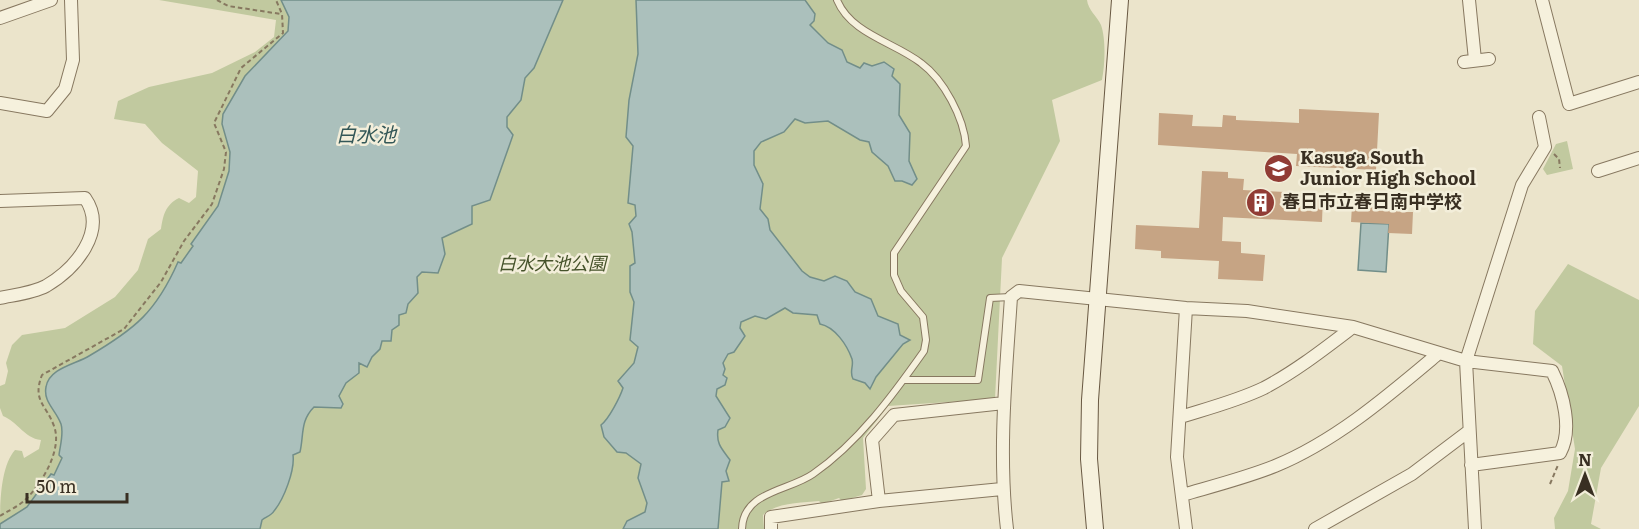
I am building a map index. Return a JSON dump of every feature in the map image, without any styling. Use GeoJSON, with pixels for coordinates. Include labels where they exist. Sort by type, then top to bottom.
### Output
{"type":"FeatureCollection","features":[{"type":"Feature","properties":{"kind":"street"},"geometry":{"type":"LineString","coordinates":[[0,18],[51,0]]}},
{"type":"Feature","properties":{"kind":"street"},"geometry":{"type":"LineString","coordinates":[[0,103],[47,111],[64,89],[73,60],[71,0]]}},
{"type":"Feature","properties":{"kind":"street"},"geometry":{"type":"LineString","coordinates":[[1095,529],[1089,459],[1098,298],[1120,0]]}},
{"type":"Feature","properties":{"kind":"street"},"geometry":{"type":"LineString","coordinates":[[1468,0],[1470,61],[1489,59]]}},
{"type":"Feature","properties":{"kind":"street"},"geometry":{"type":"LineString","coordinates":[[1542,0],[1569,104],[1639,82]]}},
{"type":"Feature","properties":{"kind":"street"},"geometry":{"type":"LineString","coordinates":[[1474,528],[1466,361],[1522,185],[1545,147],[1539,117]]}},
{"type":"Feature","properties":{"kind":"street"},"geometry":{"type":"LineString","coordinates":[[1598,171],[1639,158]]}},
{"type":"Feature","properties":{"kind":"street"},"geometry":{"type":"LineString","coordinates":[[0,201],[85,198],[92,208],[92,239],[71,267],[45,287],[0,298]]}},
{"type":"Feature","properties":{"kind":"street"},"geometry":{"type":"LineString","coordinates":[[1007,529],[1002,489],[1004,403],[1011,297],[1019,291],[1186,308],[1247,311],[1353,327],[1466,361],[1552,370],[1562,389],[1566,442],[1560,453],[1471,465]]}},
{"type":"Feature","properties":{"kind":"street"},"geometry":{"type":"LineString","coordinates":[[1186,308],[1177,457],[1186,529]]}},
{"type":"Feature","properties":{"kind":"street"},"geometry":{"type":"LineString","coordinates":[[1180,417],[1222,406],[1264,387],[1311,359],[1353,327]]}},
{"type":"Feature","properties":{"kind":"street"},"geometry":{"type":"LineString","coordinates":[[1182,495],[1276,465],[1325,439],[1397,389],[1439,353]]}},
{"type":"Feature","properties":{"kind":"street"},"geometry":{"type":"LineString","coordinates":[[879,501],[872,440],[894,415],[1004,403]]}},
{"type":"Feature","properties":{"kind":"street"},"geometry":{"type":"LineString","coordinates":[[1315,529],[1412,474],[1469,431]]}},
{"type":"Feature","properties":{"kind":"street"},"geometry":{"type":"LineString","coordinates":[[771,529],[771,516],[879,501],[1002,489]]}},
{"type":"Feature","properties":{"kind":"lane"},"geometry":{"type":"LineString","coordinates":[[742,529],[746,511],[756,500],[811,475],[830,461],[904,380],[924,351],[926,340],[923,316],[901,291],[894,275],[894,253],[966,146],[965,130],[951,99],[922,63],[850,21],[837,0]]}},
{"type":"Feature","properties":{"kind":"lane"},"geometry":{"type":"LineString","coordinates":[[904,380],[978,380],[990,298],[1011,297]]}},
{"type":"Feature","properties":{"kind":"path"},"geometry":{"type":"LineString","coordinates":[[217,0],[228,6],[282,14]]}},
{"type":"Feature","properties":{"kind":"path"},"geometry":{"type":"LineString","coordinates":[[0,516],[23,501],[43,478],[55,447],[55,428],[39,399],[39,384],[42,375],[124,329],[161,282],[184,241],[212,204],[224,169],[226,152],[214,123],[241,68],[283,33],[282,14],[276,0]]}},
{"type":"Feature","properties":{"kind":"path"},"geometry":{"type":"LineString","coordinates":[[1550,484],[1557,470],[1560,453]]}},
{"type":"Feature","properties":{"kind":"green space","name":"白水大池公園"},"geometry":{"type":"Polygon","coordinates":[[[159,0],[1087,0],[1101,25],[1104,37],[1104,59],[1102,80],[1052,100],[1060,141],[1002,258],[995,399],[888,406],[863,438],[866,489],[862,495],[842,501],[839,498],[822,504],[819,501],[775,508],[763,515],[764,529],[0,529],[2,487],[10,457],[15,450],[22,451],[24,458],[39,449],[41,440],[25,433],[3,416],[0,408],[0,386],[5,384],[8,371],[6,363],[12,345],[22,335],[65,328],[115,297],[138,270],[148,239],[161,229],[168,207],[179,198],[189,203],[196,197],[198,171],[162,143],[145,124],[114,119],[118,101],[149,87],[212,73],[255,52],[274,37],[276,20],[159,0]]]}},
{"type":"Feature","properties":{"kind":"green space"},"geometry":{"type":"Polygon","coordinates":[[[1567,141],[1573,169],[1547,175],[1543,169],[1556,144],[1567,141]]]}},
{"type":"Feature","properties":{"kind":"green space"},"geometry":{"type":"Polygon","coordinates":[[[1568,264],[1639,300],[1639,406],[1601,468],[1591,524],[1601,529],[1555,529],[1554,518],[1568,491],[1575,449],[1562,366],[1533,344],[1535,311],[1568,264]]]}},
{"type":"Feature","properties":{"kind":"water","name":"白水池"},"geometry":{"type":"Polygon","coordinates":[[[281,0],[563,0],[534,68],[525,78],[521,100],[507,117],[507,127],[513,135],[490,200],[472,206],[472,224],[442,238],[445,254],[438,273],[422,272],[417,277],[418,293],[408,304],[406,313],[399,315],[399,325],[392,330],[391,341],[382,341],[380,349],[372,357],[367,367],[359,363],[359,373],[346,383],[339,396],[343,404],[341,408],[314,407],[310,412],[304,423],[300,452],[293,455],[291,476],[285,492],[278,506],[262,520],[260,529],[0,529],[0,524],[27,507],[51,474],[54,475],[62,458],[59,455],[62,428],[46,397],[46,387],[52,375],[119,337],[142,318],[161,294],[178,262],[181,263],[193,246],[191,244],[218,206],[229,171],[230,152],[222,124],[223,114],[245,76],[288,31],[289,17],[281,0]]]}},
{"type":"Feature","properties":{"kind":"water"},"geometry":{"type":"Polygon","coordinates":[[[636,0],[805,0],[815,14],[814,21],[810,25],[828,43],[842,50],[847,62],[860,68],[864,63],[872,66],[884,62],[894,69],[892,76],[900,84],[899,115],[910,133],[909,161],[917,179],[912,185],[895,181],[888,166],[872,152],[869,142],[860,140],[828,121],[805,123],[795,119],[784,132],[761,142],[754,151],[754,165],[763,184],[760,209],[768,219],[770,230],[802,271],[810,277],[824,281],[835,276],[847,281],[855,292],[871,299],[878,316],[898,324],[900,335],[910,340],[903,344],[876,377],[870,389],[865,383],[853,379],[852,359],[847,348],[831,329],[820,324],[817,315],[793,313],[785,308],[766,319],[755,316],[741,322],[740,328],[745,336],[734,352],[728,354],[723,363],[725,369],[723,375],[727,378],[725,385],[717,389],[716,396],[730,418],[725,427],[718,430],[719,443],[730,460],[726,471],[729,481],[722,482],[718,529],[623,529],[627,521],[645,512],[647,503],[638,478],[641,464],[626,453],[617,452],[604,437],[601,425],[611,413],[619,397],[623,388],[618,381],[634,363],[638,347],[630,340],[634,302],[630,292],[630,266],[635,263],[629,224],[636,216],[635,205],[628,203],[633,146],[626,137],[629,100],[638,54],[636,0]]]}},
{"type":"Feature","properties":{"kind":"water"},"geometry":{"type":"Polygon","coordinates":[[[1361,223],[1389,224],[1386,272],[1358,270],[1361,223]]]}},
{"type":"Feature","properties":{"kind":"building"},"geometry":{"type":"Polygon","coordinates":[[[1299,109],[1379,113],[1376,170],[1296,166],[1297,154],[1158,145],[1159,113],[1193,115],[1192,126],[1222,127],[1223,115],[1236,116],[1236,120],[1299,123],[1299,109]]]}},
{"type":"Feature","properties":{"kind":"building"},"geometry":{"type":"Polygon","coordinates":[[[1202,171],[1228,172],[1228,178],[1244,179],[1243,190],[1323,194],[1322,222],[1223,217],[1222,241],[1241,242],[1241,253],[1265,255],[1263,281],[1218,279],[1219,261],[1161,258],[1161,251],[1135,249],[1136,225],[1199,228],[1202,171]]]}},
{"type":"Feature","properties":{"kind":"building"},"geometry":{"type":"Polygon","coordinates":[[[1374,200],[1405,201],[1405,212],[1413,212],[1412,234],[1388,233],[1389,224],[1351,222],[1352,206],[1373,207],[1374,200]]]}},
{"type":"Feature","properties":{"kind":"place","name":"Kasuga South Junior High School"},"geometry":{"type":"Point","coordinates":[1279,168]}},
{"type":"Feature","properties":{"kind":"place","name":"春日市立春日南中学校"},"geometry":{"type":"Point","coordinates":[1261,202]}}]}
